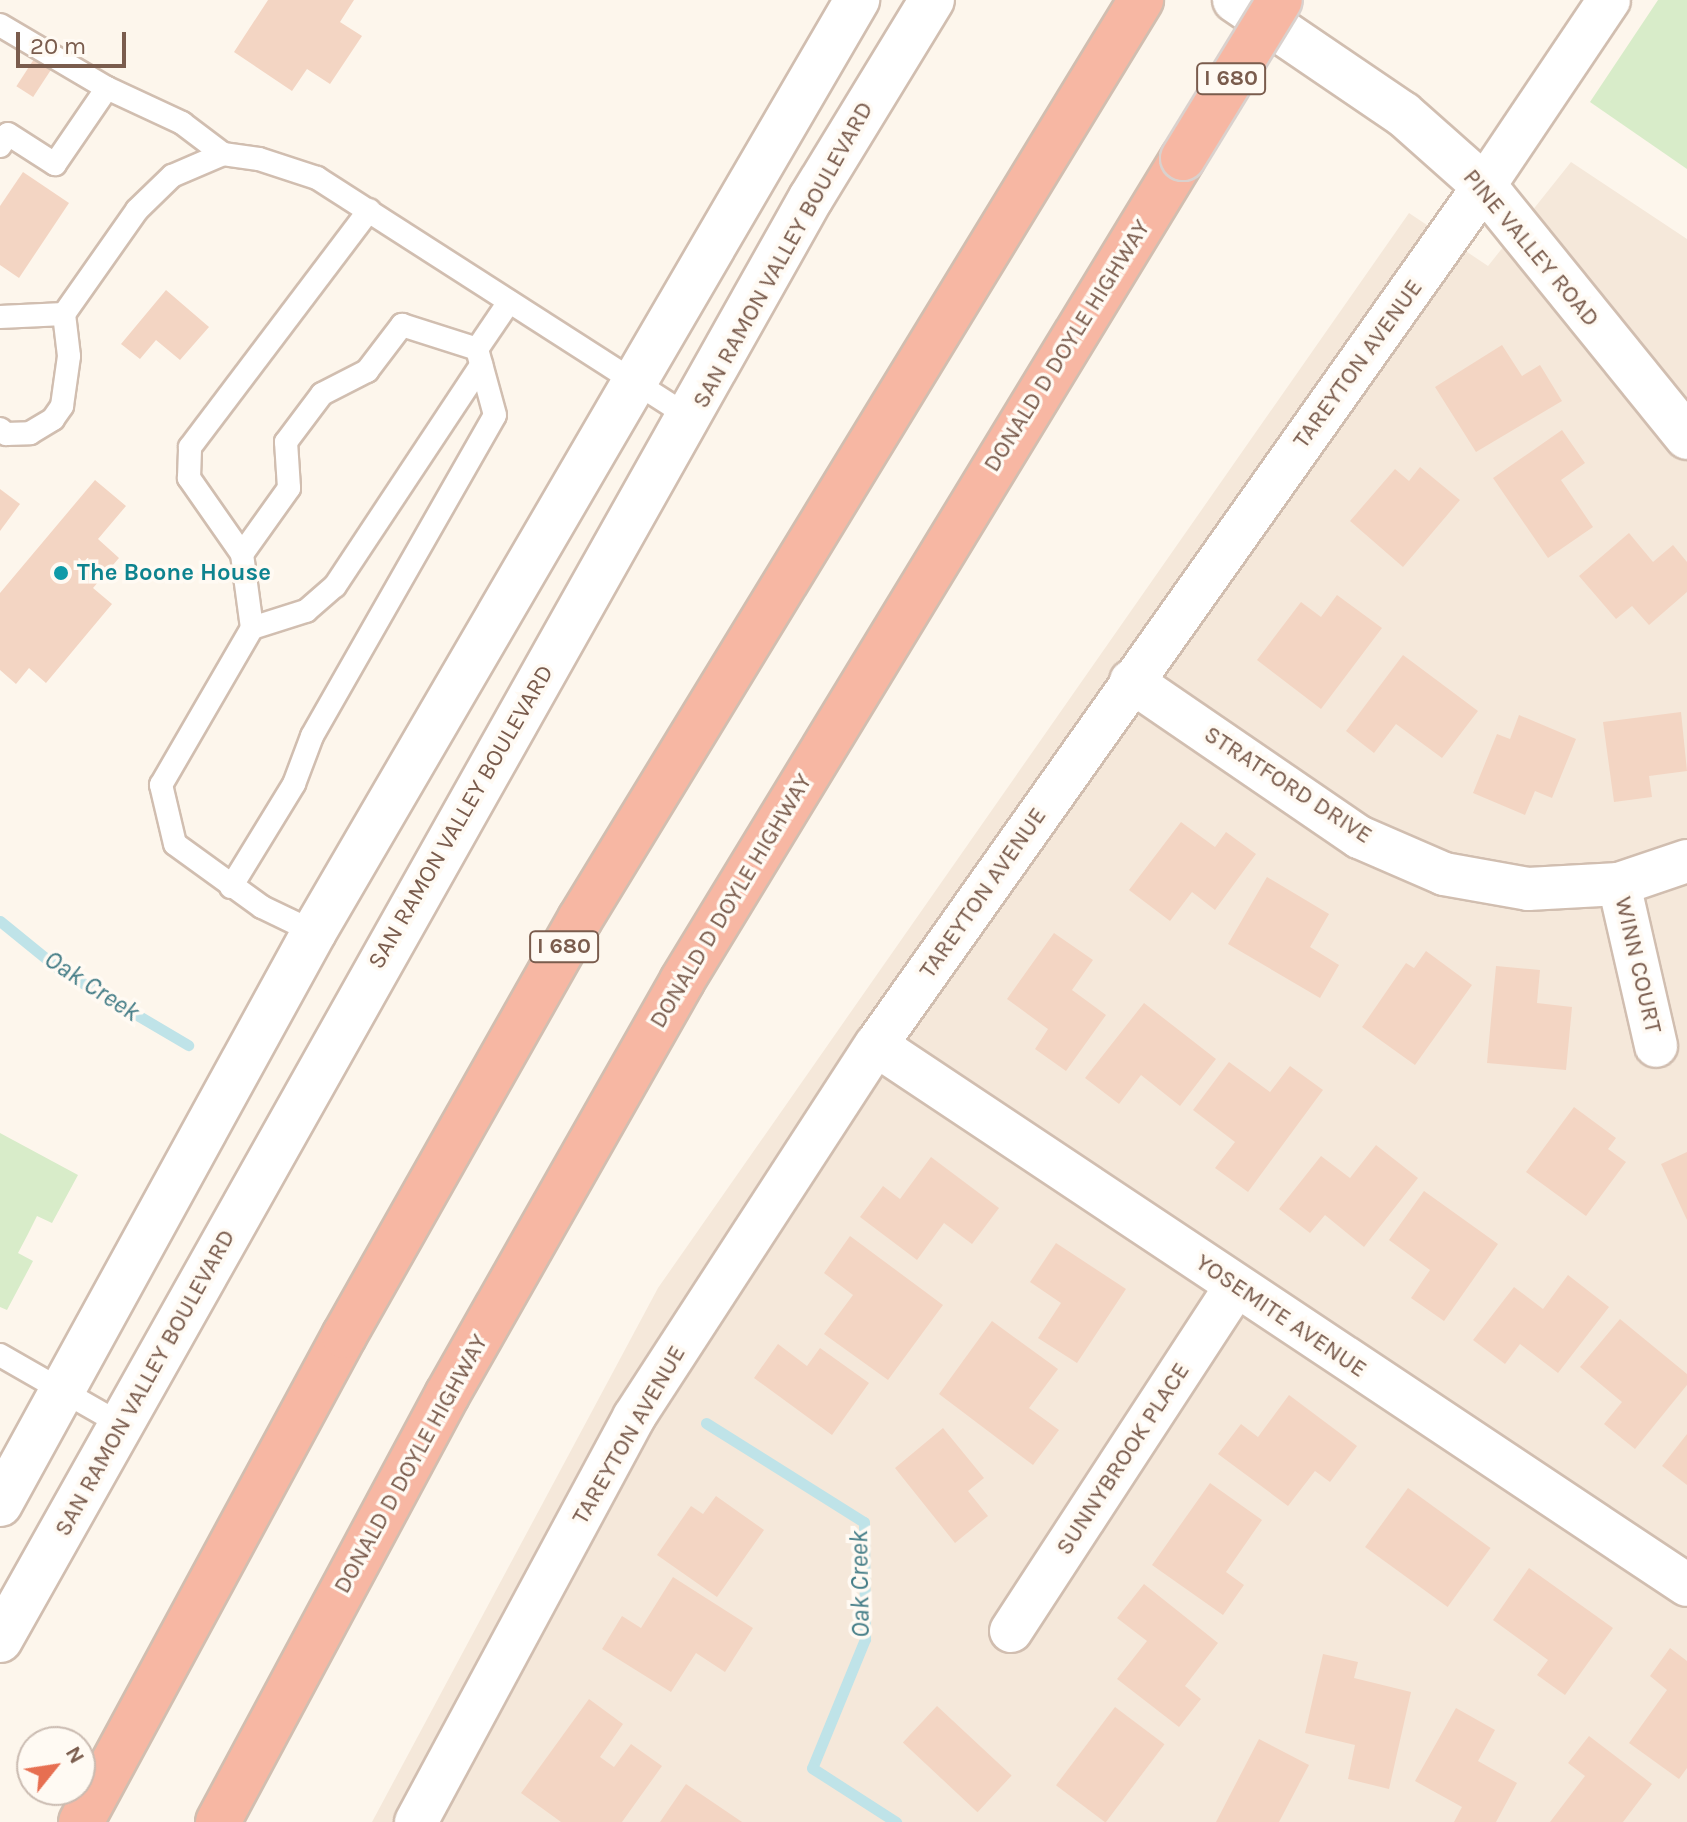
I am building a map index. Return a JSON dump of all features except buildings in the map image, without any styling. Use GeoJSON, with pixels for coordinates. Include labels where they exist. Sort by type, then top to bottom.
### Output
{"type":"FeatureCollection","features":[{"type":"Feature","properties":{"kind":"highway","name":"I 680"},"geometry":{"type":"LineString","coordinates":[[81,1822],[344,1336],[580,919],[1141,0]]}},
{"type":"Feature","properties":{"kind":"highway","name":"DONALD D DOYLE HIGHWAY"},"geometry":{"type":"LineString","coordinates":[[218,1822],[447,1395],[682,981],[1280,0]]}},
{"type":"Feature","properties":{"kind":"main road"},"geometry":{"type":"LineString","coordinates":[[0,1504],[314,932],[857,0]]}},
{"type":"Feature","properties":{"kind":"main road","name":"SAN RAMON VALLEY BOULEVARD"},"geometry":{"type":"LineString","coordinates":[[0,1640],[124,1426],[480,781],[691,418],[811,198],[932,0]]}},
{"type":"Feature","properties":{"kind":"main road","name":"PINE VALLEY ROAD"},"geometry":{"type":"LineString","coordinates":[[1235,0],[1403,114],[1484,186],[1687,437]]}},
{"type":"Feature","properties":{"kind":"street","name":"TAREYTON AVENUE"},"geometry":{"type":"LineString","coordinates":[[416,1822],[634,1417],[876,1045],[1484,186],[1609,0]]}},
{"type":"Feature","properties":{"kind":"street","name":"STRATFORD DRIVE"},"geometry":{"type":"LineString","coordinates":[[1131,681],[1359,837],[1444,874],[1528,889],[1619,884],[1687,861]]}},
{"type":"Feature","properties":{"kind":"street","name":"WINN COURT"},"geometry":{"type":"LineString","coordinates":[[1619,884],[1656,1046]]}},
{"type":"Feature","properties":{"kind":"street","name":"YOSEMITE AVENUE"},"geometry":{"type":"LineString","coordinates":[[876,1045],[1687,1585]]}},
{"type":"Feature","properties":{"kind":"street","name":"SUNNYBROOK PLACE"},"geometry":{"type":"LineString","coordinates":[[1011,1631],[1236,1286]]}},
{"type":"Feature","properties":{"kind":"lane"},"geometry":{"type":"LineString","coordinates":[[0,25],[107,88],[182,123],[223,154],[259,159],[317,178],[691,418]]}},
{"type":"Feature","properties":{"kind":"lane"},"geometry":{"type":"LineString","coordinates":[[0,146],[8,134],[55,164],[107,88]]}},
{"type":"Feature","properties":{"kind":"lane"},"geometry":{"type":"LineString","coordinates":[[0,429],[6,434],[30,433],[53,419],[62,406],[69,356],[64,314],[137,210],[172,176],[223,154]]}},
{"type":"Feature","properties":{"kind":"lane"},"geometry":{"type":"LineString","coordinates":[[314,932],[231,887],[175,844],[161,785],[252,628],[242,554],[189,478],[190,447],[369,210]]}},
{"type":"Feature","properties":{"kind":"lane"},"geometry":{"type":"LineString","coordinates":[[252,628],[306,611],[335,586],[479,357],[509,302]]}},
{"type":"Feature","properties":{"kind":"lane"},"geometry":{"type":"LineString","coordinates":[[2,321],[64,314]]}},
{"type":"Feature","properties":{"kind":"lane"},"geometry":{"type":"LineString","coordinates":[[242,554],[289,488],[286,442],[322,394],[367,371],[402,325],[479,357]]}},
{"type":"Feature","properties":{"kind":"lane"},"geometry":{"type":"LineString","coordinates":[[231,887],[294,784],[312,736],[495,415],[479,357]]}},
{"type":"Feature","properties":{"kind":"lane"},"geometry":{"type":"LineString","coordinates":[[0,1355],[124,1426]]}},
{"type":"Feature","properties":{"kind":"shaded area"},"geometry":{"type":"Polygon","coordinates":[[[1571,162],[1687,239],[1687,1822],[372,1822],[658,1288],[1409,213],[1488,266],[1571,162]]]}},
{"type":"Feature","properties":{"kind":"green space"},"geometry":{"type":"Polygon","coordinates":[[[1658,0],[1687,0],[1687,169],[1590,102],[1658,0]]]}},
{"type":"Feature","properties":{"kind":"green space"},"geometry":{"type":"Polygon","coordinates":[[[0,1133],[78,1175],[52,1223],[37,1216],[18,1253],[33,1261],[7,1310],[0,1307],[0,1133]]]}},
{"type":"Feature","properties":{"kind":"waterway","name":"Oak Creek"},"geometry":{"type":"LineString","coordinates":[[0,921],[59,969],[188,1045]]}},
{"type":"Feature","properties":{"kind":"waterway","name":"Oak Creek"},"geometry":{"type":"LineString","coordinates":[[706,1423],[864,1522],[865,1639],[812,1768],[896,1822]]}},
{"type":"Feature","properties":{"kind":"place","name":"The Boone House"},"geometry":{"type":"Point","coordinates":[61,573]}}]}
